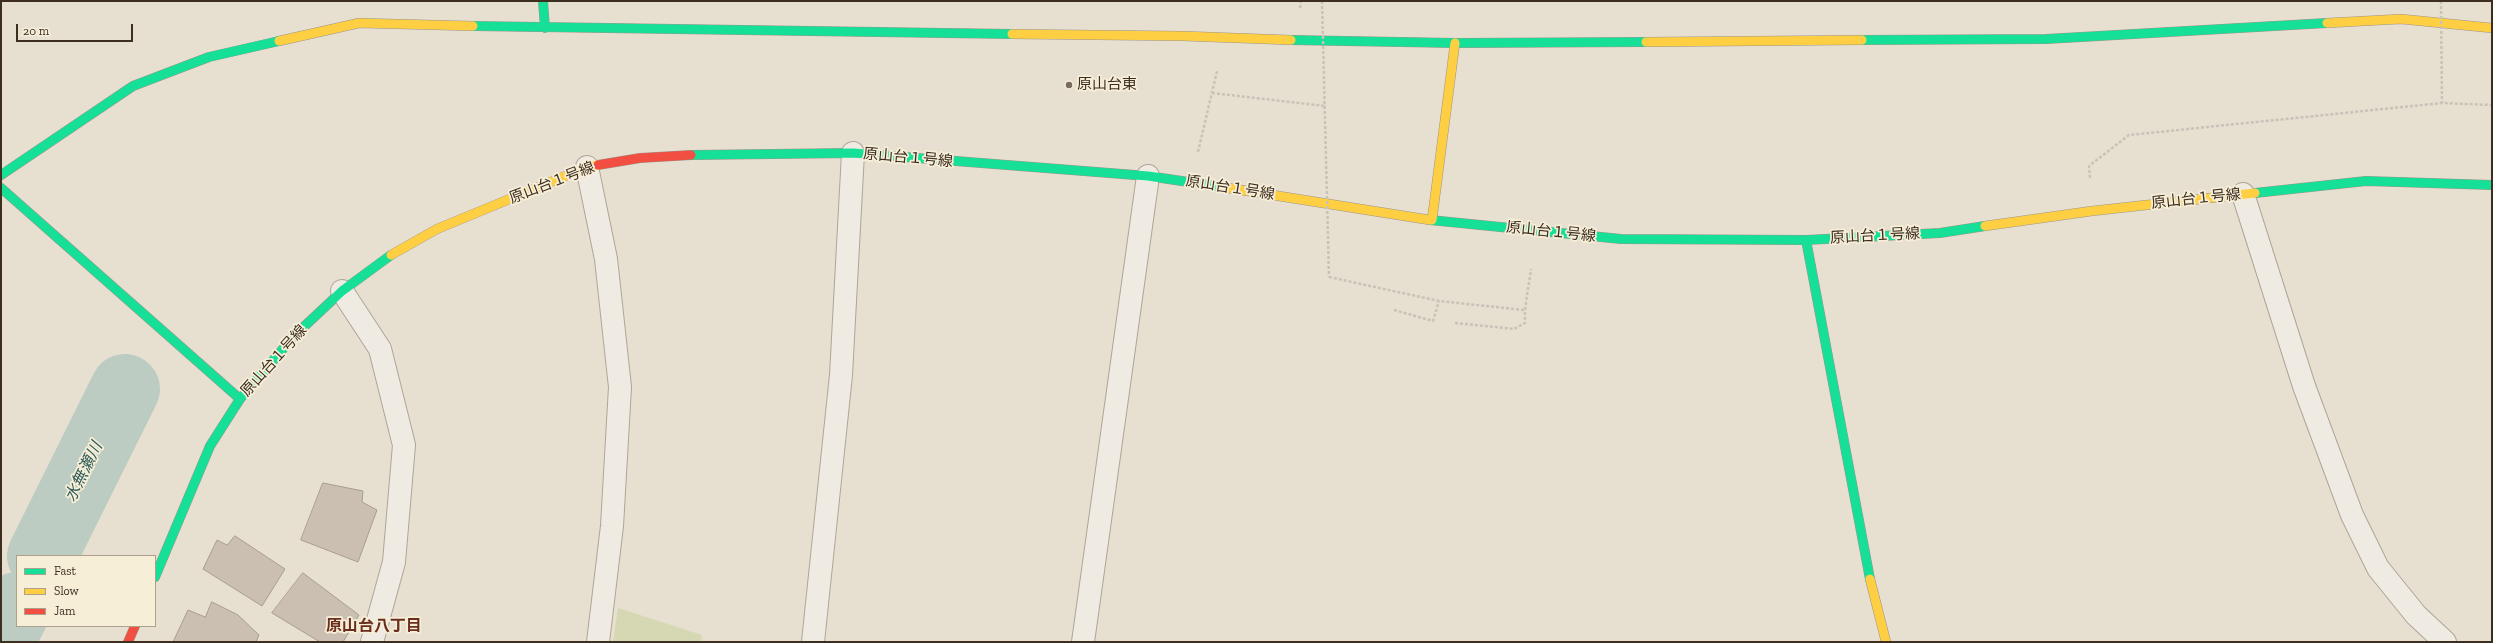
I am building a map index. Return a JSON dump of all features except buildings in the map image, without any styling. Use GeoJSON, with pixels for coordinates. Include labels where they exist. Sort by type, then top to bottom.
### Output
{"type":"FeatureCollection","features":[{"type":"Feature","properties":{"kind":"street"},"geometry":{"type":"LineString","coordinates":[[543,1],[545,28]]}},
{"type":"Feature","properties":{"kind":"street"},"geometry":{"type":"LineString","coordinates":[[1,175],[133,86],[209,57],[359,23],[545,28],[1182,36],[1224,40],[1455,44],[2046,39],[2402,20],[2492,28]]}},
{"type":"Feature","properties":{"kind":"street"},"geometry":{"type":"LineString","coordinates":[[1432,220],[1455,44]]}},
{"type":"Feature","properties":{"kind":"street"},"geometry":{"type":"LineString","coordinates":[[813,642],[841,375],[853,153]]}},
{"type":"Feature","properties":{"kind":"street","name":"原山台１号線"},"geometry":{"type":"LineString","coordinates":[[156,575],[210,446],[240,399],[294,336],[342,291],[397,251],[437,229],[587,167],[640,158],[697,155],[853,153],[1148,176],[1432,220],[1621,239],[1806,240],[1940,232],[2092,211],[2366,181],[2492,185]]}},
{"type":"Feature","properties":{"kind":"street"},"geometry":{"type":"LineString","coordinates":[[587,167],[606,259],[620,387],[612,526],[598,642]]}},
{"type":"Feature","properties":{"kind":"street"},"geometry":{"type":"LineString","coordinates":[[1082,642],[1148,176]]}},
{"type":"Feature","properties":{"kind":"street"},"geometry":{"type":"LineString","coordinates":[[1,188],[240,399]]}},
{"type":"Feature","properties":{"kind":"street"},"geometry":{"type":"LineString","coordinates":[[2243,194],[2304,386],[2352,515],[2378,568],[2416,615],[2445,642]]}},
{"type":"Feature","properties":{"kind":"street"},"geometry":{"type":"LineString","coordinates":[[1806,240],[1843,445],[1874,601],[1886,642]]}},
{"type":"Feature","properties":{"kind":"street"},"geometry":{"type":"LineString","coordinates":[[342,291],[380,350],[404,445],[394,562],[372,642]]}},
{"type":"Feature","properties":{"kind":"street"},"geometry":{"type":"LineString","coordinates":[[128,642],[135,627]]}},
{"type":"Feature","properties":{"kind":"path"},"geometry":{"type":"LineString","coordinates":[[1300,8],[1301,1]]}},
{"type":"Feature","properties":{"kind":"path"},"geometry":{"type":"LineString","coordinates":[[1322,1],[1329,277],[1439,301],[1524,310]]}},
{"type":"Feature","properties":{"kind":"path"},"geometry":{"type":"LineString","coordinates":[[2441,1],[2442,103]]}},
{"type":"Feature","properties":{"kind":"path"},"geometry":{"type":"LineString","coordinates":[[1192,182],[1224,40]]}},
{"type":"Feature","properties":{"kind":"path"},"geometry":{"type":"LineString","coordinates":[[1212,93],[1325,106]]}},
{"type":"Feature","properties":{"kind":"path"},"geometry":{"type":"LineString","coordinates":[[2092,211],[2089,166],[2129,134],[2442,103],[2492,105]]}},
{"type":"Feature","properties":{"kind":"path"},"geometry":{"type":"LineString","coordinates":[[1456,323],[1514,330],[1525,323],[1524,310],[1528,300],[1531,269]]}},
{"type":"Feature","properties":{"kind":"path"},"geometry":{"type":"LineString","coordinates":[[1394,310],[1433,321],[1439,301]]}},
{"type":"Feature","properties":{"kind":"green space"},"geometry":{"type":"Polygon","coordinates":[[[618,608],[702,635],[701,642],[613,642],[618,608]]]}},
{"type":"Feature","properties":{"kind":"waterway","name":"水無瀬川"},"geometry":{"type":"LineString","coordinates":[[42,555],[125,389]]}},
{"type":"Feature","properties":{"kind":"waterway","name":"水無瀬川"},"geometry":{"type":"LineString","coordinates":[[1,639],[16,609]]}},
{"type":"Feature","properties":{"kind":"traffic: fast"},"geometry":{"type":"LineString","coordinates":[[543,1],[545,28]]}},
{"type":"Feature","properties":{"kind":"traffic: fast"},"geometry":{"type":"LineString","coordinates":[[1862,40],[2046,39],[2327,23]]}},
{"type":"Feature","properties":{"kind":"traffic: fast"},"geometry":{"type":"LineString","coordinates":[[473,26],[1012,34]]}},
{"type":"Feature","properties":{"kind":"traffic: fast"},"geometry":{"type":"LineString","coordinates":[[1291,40],[1455,43],[1646,42]]}},
{"type":"Feature","properties":{"kind":"traffic: fast"},"geometry":{"type":"LineString","coordinates":[[1,175],[133,86],[209,57],[279,41]]}},
{"type":"Feature","properties":{"kind":"traffic: fast"},"geometry":{"type":"LineString","coordinates":[[691,155],[853,153],[1148,176],[1222,187]]}},
{"type":"Feature","properties":{"kind":"traffic: fast"},"geometry":{"type":"LineString","coordinates":[[2255,193],[2366,181],[2492,185]]}},
{"type":"Feature","properties":{"kind":"traffic: fast"},"geometry":{"type":"LineString","coordinates":[[1,188],[240,399]]}},
{"type":"Feature","properties":{"kind":"traffic: fast"},"geometry":{"type":"LineString","coordinates":[[1430,220],[1621,239],[1806,240],[1940,233],[1985,226]]}},
{"type":"Feature","properties":{"kind":"traffic: fast"},"geometry":{"type":"LineString","coordinates":[[1806,240],[1870,579]]}},
{"type":"Feature","properties":{"kind":"traffic: fast"},"geometry":{"type":"LineString","coordinates":[[156,575],[210,446],[240,399],[294,336],[342,291],[391,255]]}},
{"type":"Feature","properties":{"kind":"traffic: slow"},"geometry":{"type":"LineString","coordinates":[[2327,23],[2401,19],[2492,28]]}},
{"type":"Feature","properties":{"kind":"traffic: slow"},"geometry":{"type":"LineString","coordinates":[[279,41],[359,23],[473,26]]}},
{"type":"Feature","properties":{"kind":"traffic: slow"},"geometry":{"type":"LineString","coordinates":[[1012,34],[1182,36],[1291,40]]}},
{"type":"Feature","properties":{"kind":"traffic: slow"},"geometry":{"type":"LineString","coordinates":[[1646,42],[1862,40]]}},
{"type":"Feature","properties":{"kind":"traffic: slow"},"geometry":{"type":"LineString","coordinates":[[1432,220],[1455,43]]}},
{"type":"Feature","properties":{"kind":"traffic: slow"},"geometry":{"type":"LineString","coordinates":[[391,255],[437,229],[587,167],[598,165]]}},
{"type":"Feature","properties":{"kind":"traffic: slow"},"geometry":{"type":"LineString","coordinates":[[1222,187],[1430,220]]}},
{"type":"Feature","properties":{"kind":"traffic: slow"},"geometry":{"type":"LineString","coordinates":[[1985,226],[2092,211],[2255,193]]}},
{"type":"Feature","properties":{"kind":"traffic: slow"},"geometry":{"type":"LineString","coordinates":[[1870,579],[1886,642]]}},
{"type":"Feature","properties":{"kind":"traffic: jam"},"geometry":{"type":"LineString","coordinates":[[598,165],[640,158],[691,155]]}},
{"type":"Feature","properties":{"kind":"traffic: jam"},"geometry":{"type":"LineString","coordinates":[[128,642],[135,627]]}},
{"type":"Feature","properties":{"kind":"place","name":"原山台東"},"geometry":{"type":"Point","coordinates":[1069,85]}},
{"type":"Feature","properties":{"kind":"district","name":"原山台八丁目"},"geometry":{"type":"Point","coordinates":[374,626]}}]}
